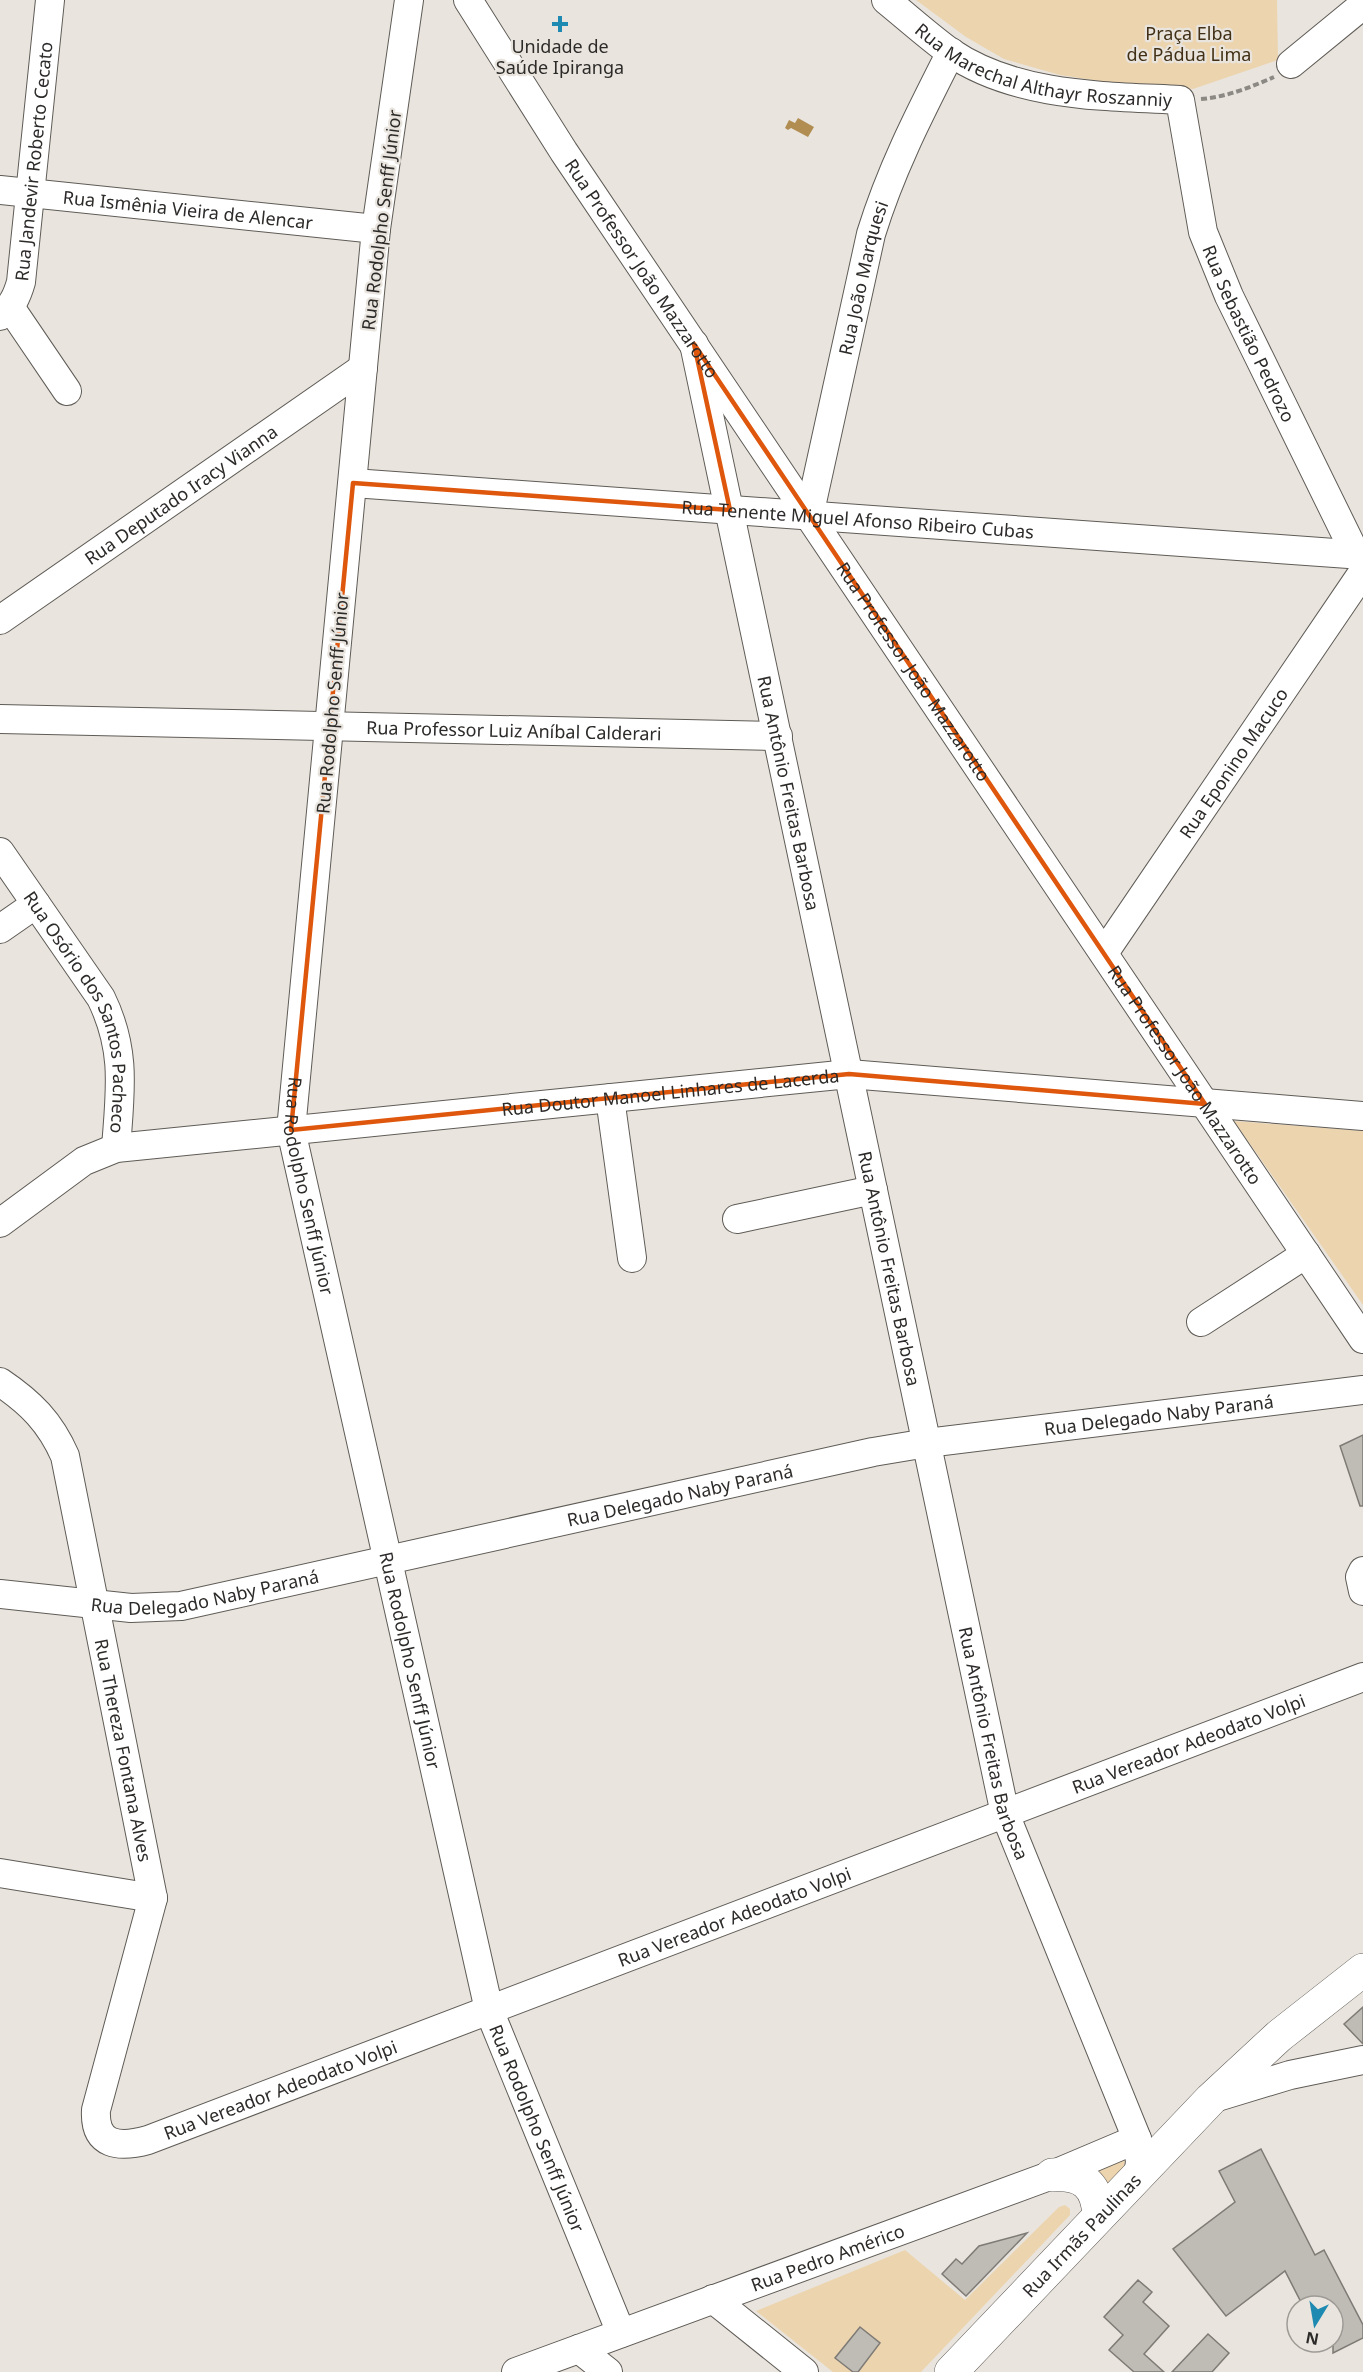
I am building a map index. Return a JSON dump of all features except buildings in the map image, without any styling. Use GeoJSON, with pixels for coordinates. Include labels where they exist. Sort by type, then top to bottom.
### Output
{"type":"FeatureCollection","features":[{"type":"Feature","properties":{"kind":"main road","name":"Rua Irmãs Paulinas"},"geometry":{"type":"LineString","coordinates":[[951,2372],[1211,2098],[1279,2036],[1363,1970]]}},
{"type":"Feature","properties":{"kind":"main road"},"geometry":{"type":"LineString","coordinates":[[1053,2175],[1067,2174],[1081,2179],[1092,2188],[1098,2201],[1099,2215]]}},
{"type":"Feature","properties":{"kind":"street","name":"Rua Jandevir Roberto Cecato"},"geometry":{"type":"LineString","coordinates":[[5,312],[17,295],[21,282],[50,0]]}},
{"type":"Feature","properties":{"kind":"street","name":"Rua Rodolpho Senff Júnior"},"geometry":{"type":"LineString","coordinates":[[409,0],[376,229],[291,1130],[489,2010],[621,2333]]}},
{"type":"Feature","properties":{"kind":"street","name":"Rua Professor João Mazzarotto"},"geometry":{"type":"LineString","coordinates":[[468,0],[539,113],[1363,1339]]}},
{"type":"Feature","properties":{"kind":"street","name":"Rua Marechal Althayr Roszanniy"},"geometry":{"type":"LineString","coordinates":[[886,0],[951,52],[981,69],[1011,80],[1044,88],[1118,97],[1180,100]]}},
{"type":"Feature","properties":{"kind":"street"},"geometry":{"type":"LineString","coordinates":[[1291,63],[1363,5]]}},
{"type":"Feature","properties":{"kind":"street","name":"Rua João Marquesi"},"geometry":{"type":"LineString","coordinates":[[809,516],[871,234],[885,189],[901,151],[951,52]]}},
{"type":"Feature","properties":{"kind":"street","name":"Rua Sebastião Pedrozo"},"geometry":{"type":"LineString","coordinates":[[1180,100],[1198,218],[1203,232],[1235,307],[1361,561]]}},
{"type":"Feature","properties":{"kind":"street","name":"Rua Ismênia Vieira de Alencar"},"geometry":{"type":"LineString","coordinates":[[0,190],[376,229]]}},
{"type":"Feature","properties":{"kind":"street"},"geometry":{"type":"LineString","coordinates":[[5,312],[67,391]]}},
{"type":"Feature","properties":{"kind":"street","name":"Rua Antônio Freitas Barbosa"},"geometry":{"type":"LineString","coordinates":[[694,344],[1005,1814],[1137,2139],[1140,2162],[1138,2176]]}},
{"type":"Feature","properties":{"kind":"street","name":"Rua Deputado Iracy Vianna"},"geometry":{"type":"LineString","coordinates":[[0,620],[363,368]]}},
{"type":"Feature","properties":{"kind":"street","name":"Rua Tenente Miguel Afonso Ribeiro Cubas"},"geometry":{"type":"LineString","coordinates":[[353,483],[809,516],[1361,561]]}},
{"type":"Feature","properties":{"kind":"street","name":"Rua Eponino Macuco"},"geometry":{"type":"LineString","coordinates":[[1104,953],[1361,561]]}},
{"type":"Feature","properties":{"kind":"street","name":"Rua Professor Luiz Aníbal Calderari"},"geometry":{"type":"LineString","coordinates":[[0,718],[777,736]]}},
{"type":"Feature","properties":{"kind":"street","name":"Rua Osório dos Santos Pacheco"},"geometry":{"type":"LineString","coordinates":[[0,852],[101,998],[117,1035],[121,1078],[116,1148]]}},
{"type":"Feature","properties":{"kind":"street"},"geometry":{"type":"LineString","coordinates":[[0,929],[36,904]]}},
{"type":"Feature","properties":{"kind":"street","name":"Rua Doutor Manoel Linhares de Lacerda"},"geometry":{"type":"LineString","coordinates":[[0,1223],[84,1161],[116,1148],[849,1074],[1363,1116]]}},
{"type":"Feature","properties":{"kind":"street"},"geometry":{"type":"LineString","coordinates":[[610,1098],[632,1258]]}},
{"type":"Feature","properties":{"kind":"street"},"geometry":{"type":"LineString","coordinates":[[737,1219],[873,1190]]}},
{"type":"Feature","properties":{"kind":"street"},"geometry":{"type":"LineString","coordinates":[[1201,1322],[1306,1254]]}},
{"type":"Feature","properties":{"kind":"street","name":"Rua Thereza Fontana Alves"},"geometry":{"type":"LineString","coordinates":[[0,1382],[41,1415],[59,1441],[65,1456],[153,1898],[96,2109],[96,2120],[105,2139]]}},
{"type":"Feature","properties":{"kind":"street","name":"Rua Delegado Naby Paraná"},"geometry":{"type":"LineString","coordinates":[[0,1593],[131,1608],[181,1606],[873,1452],[927,1443],[1363,1390]]}},
{"type":"Feature","properties":{"kind":"street"},"geometry":{"type":"LineString","coordinates":[[1363,1571],[1360,1577],[1363,1591]]}},
{"type":"Feature","properties":{"kind":"street","name":"Rua Vereador Adeodato Volpi"},"geometry":{"type":"LineString","coordinates":[[105,2139],[117,2144],[131,2145],[148,2140],[1363,1677]]}},
{"type":"Feature","properties":{"kind":"street"},"geometry":{"type":"LineString","coordinates":[[0,1873],[153,1898]]}},
{"type":"Feature","properties":{"kind":"street"},"geometry":{"type":"LineString","coordinates":[[1211,2098],[1290,2075],[1363,2060]]}},
{"type":"Feature","properties":{"kind":"street","name":"Rua Pedro Américo"},"geometry":{"type":"LineString","coordinates":[[516,2372],[1053,2175],[1137,2139]]}},
{"type":"Feature","properties":{"kind":"street"},"geometry":{"type":"LineString","coordinates":[[712,2299],[804,2372]]}},
{"type":"Feature","properties":{"kind":"street"},"geometry":{"type":"LineString","coordinates":[[579,2349],[608,2372]]}},
{"type":"Feature","properties":{"kind":"path","name":"Rua Marechal Althayr Roszanniy"},"geometry":{"type":"LineString","coordinates":[[1180,100],[1215,98],[1250,87],[1275,76],[1291,63]]}},
{"type":"Feature","properties":{"kind":"highlighted area"},"geometry":{"type":"Polygon","coordinates":[[[694,344],[1205,1104],[849,1074],[291,1130],[353,483],[730,510],[694,344]]]}},
{"type":"Feature","properties":{"kind":"green space","name":"Praça Elba de Pádua Lima"},"geometry":{"type":"Polygon","coordinates":[[[916,0],[1277,0],[1278,60],[1193,89],[1112,83],[1060,75],[1004,59],[966,37],[916,0]]]}},
{"type":"Feature","properties":{"kind":"green space"},"geometry":{"type":"Polygon","coordinates":[[[1234,1121],[1363,1131],[1363,1305],[1234,1121]]]}},
{"type":"Feature","properties":{"kind":"green space"},"geometry":{"type":"Polygon","coordinates":[[[1125,2156],[1124,2170],[1103,2192],[1093,2172],[1125,2156]]]}},
{"type":"Feature","properties":{"kind":"green space"},"geometry":{"type":"Polygon","coordinates":[[[1065,2205],[1070,2209],[1070,2215],[921,2372],[833,2372],[756,2311],[905,2250],[965,2300],[1059,2207],[1065,2205]]]}},
{"type":"Feature","properties":{"kind":"shaded area"},"geometry":{"type":"Polygon","coordinates":[[[798,118],[814,127],[808,137],[791,128],[788,130],[785,128],[789,120],[795,123],[798,118]]]}},
{"type":"Feature","properties":{"kind":"place","name":"Unidade de Saúde Ipiranga"},"geometry":{"type":"Point","coordinates":[560,24]}}]}
